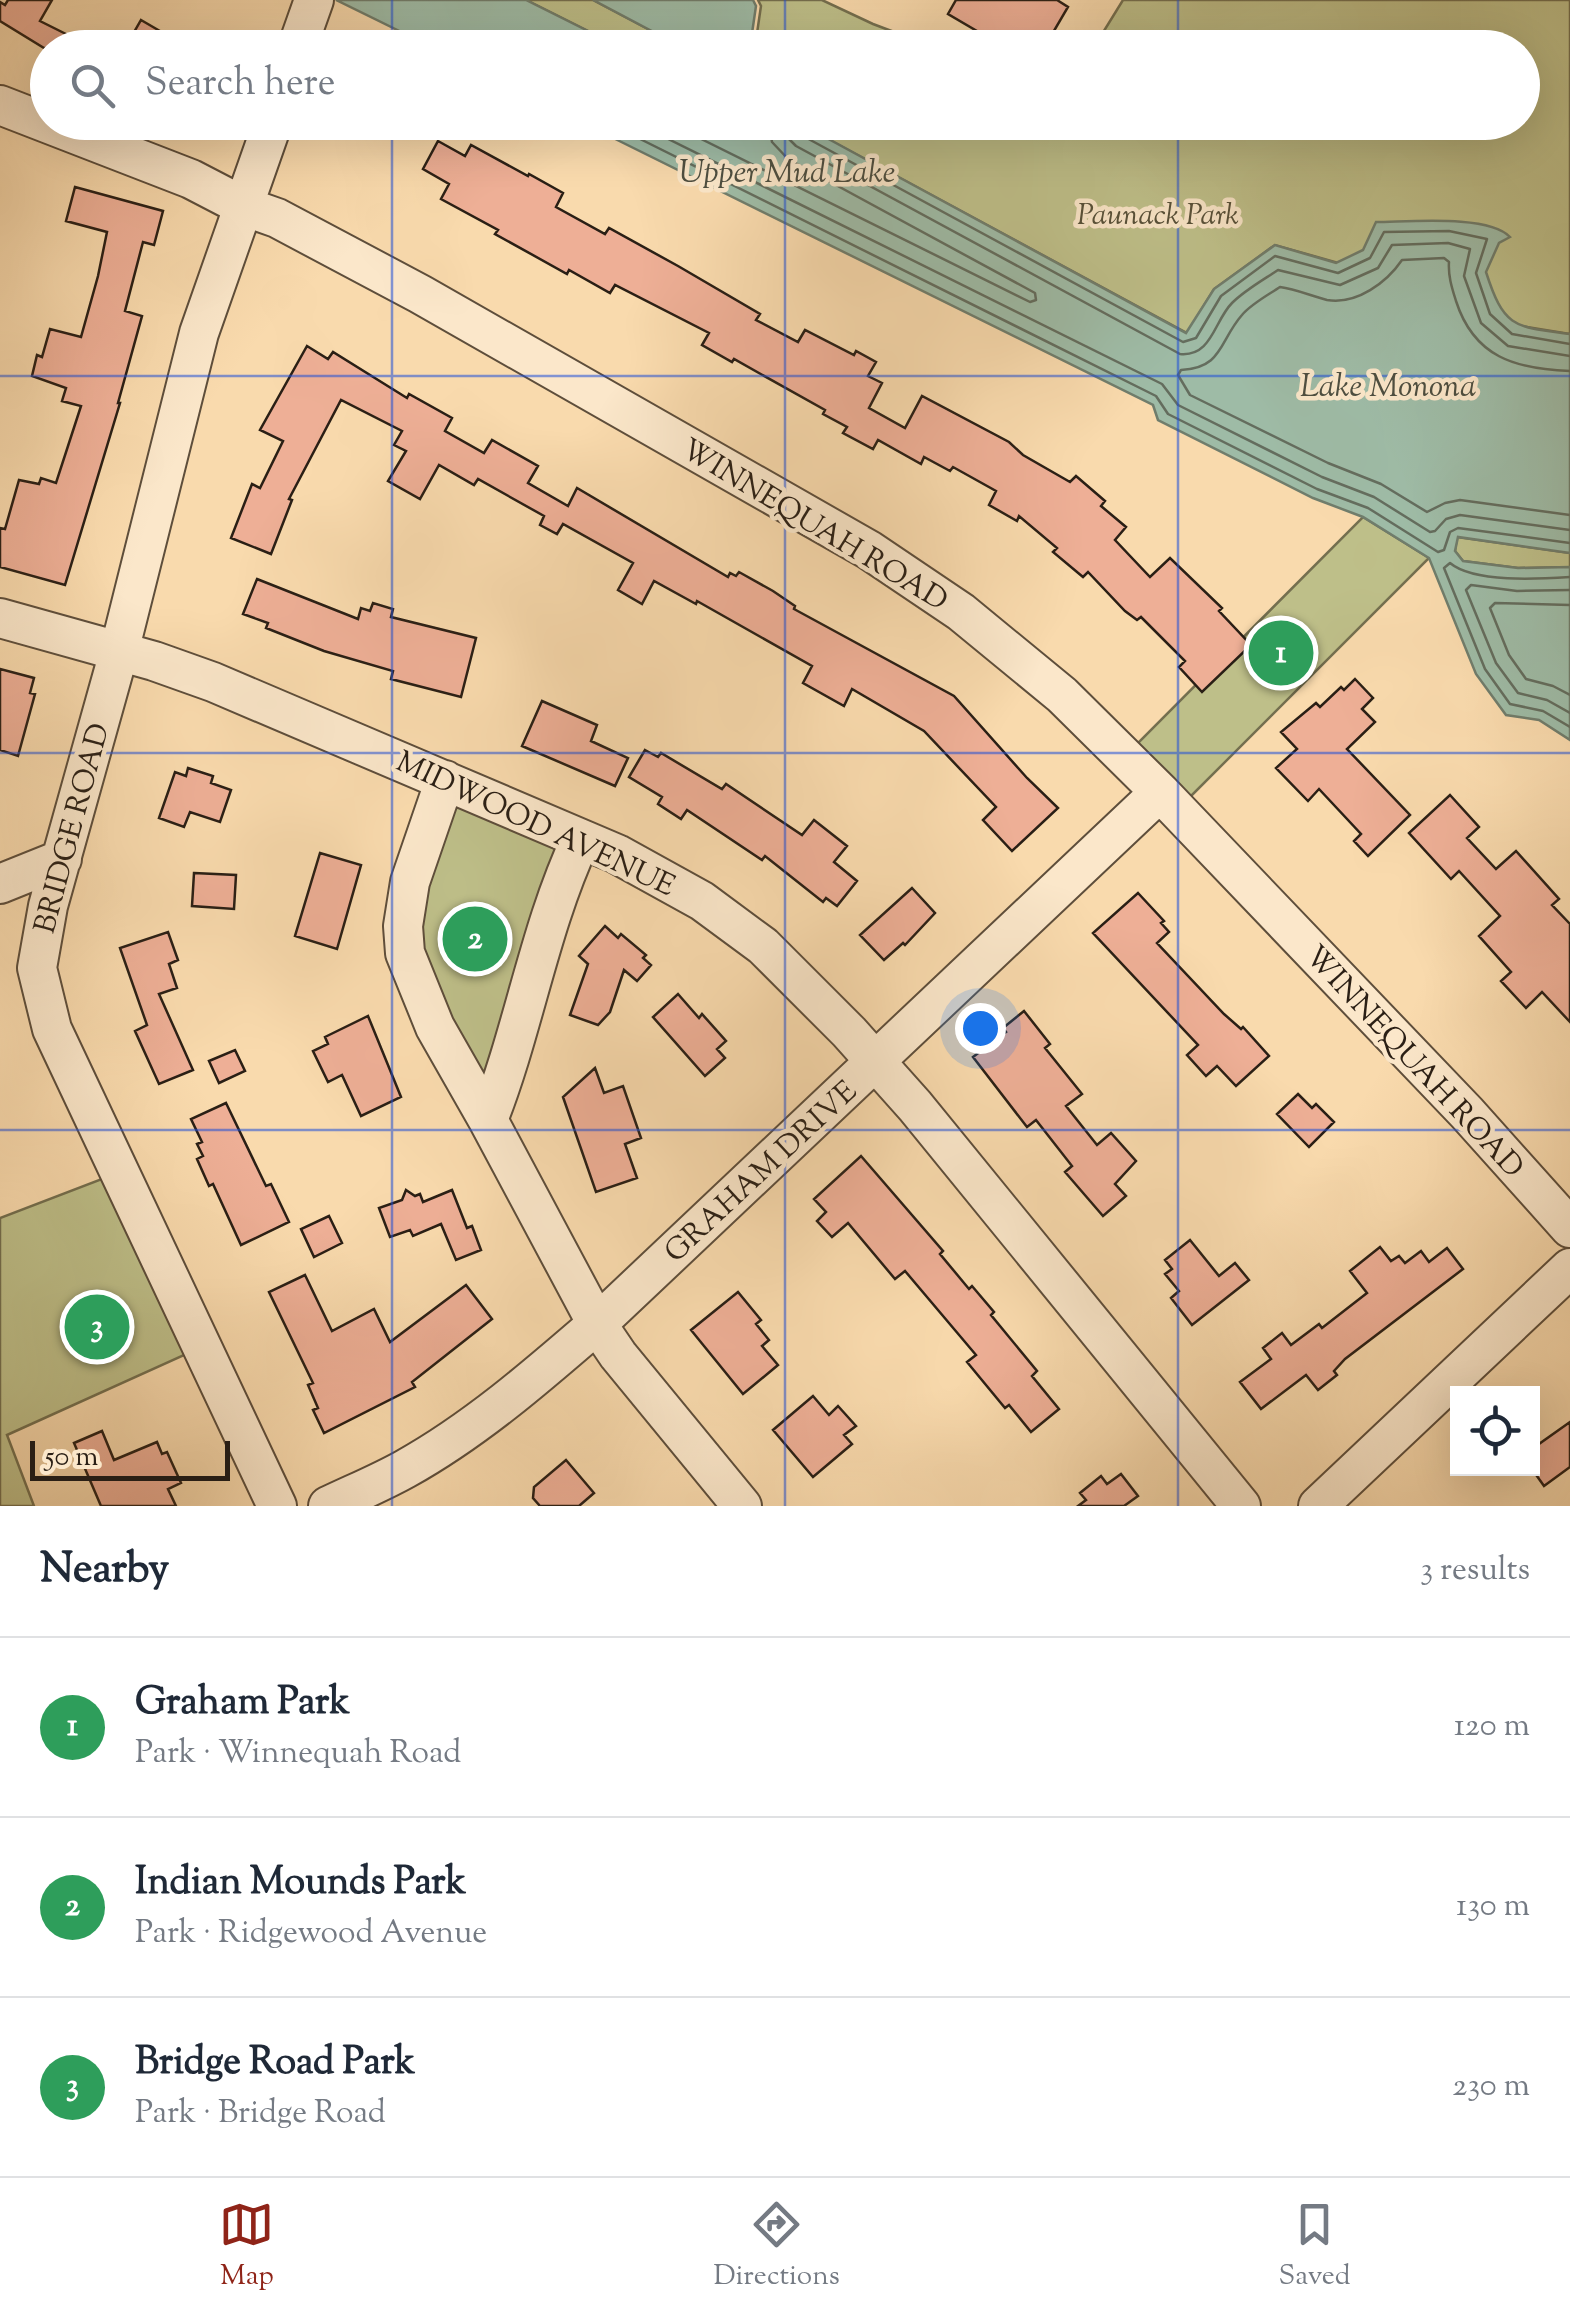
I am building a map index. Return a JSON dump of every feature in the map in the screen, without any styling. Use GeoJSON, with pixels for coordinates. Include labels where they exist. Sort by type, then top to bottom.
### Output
{"type":"FeatureCollection","features":[{"type":"Feature","properties":{"kind":"street","name":"WINNEQUAH ROAD"},"geometry":{"type":"LineString","coordinates":[[0,105],[30,117]]}},
{"type":"Feature","properties":{"kind":"street","name":"WINNEQUAH ROAD"},"geometry":{"type":"LineString","coordinates":[[90,140],[277,218],[420,294],[869,550],[961,612],[1062,696],[1160,792],[1467,1113],[1570,1228]]}},
{"type":"Feature","properties":{"kind":"street","name":"BRIDGE ROAD"},"geometry":{"type":"LineString","coordinates":[[267,140],[199,333],[119,652],[48,906],[38,968],[52,1030],[278,1506]]}},
{"type":"Feature","properties":{"kind":"street","name":"MIDWOOD AVENUE"},"geometry":{"type":"LineString","coordinates":[[0,618],[213,682],[617,854],[702,901],[764,946],[876,1061],[1241,1506]]}},
{"type":"Feature","properties":{"kind":"street"},"geometry":{"type":"LineString","coordinates":[[445,780],[410,882],[403,926],[405,952],[434,1027],[597,1324],[742,1506]]}},
{"type":"Feature","properties":{"kind":"street","name":"GRAHAM DRIVE"},"geometry":{"type":"LineString","coordinates":[[328,1506],[404,1470],[466,1428],[597,1324],[1160,792]]}},
{"type":"Feature","properties":{"kind":"street"},"geometry":{"type":"LineString","coordinates":[[488,1120],[509,1067],[565,873],[581,839]]}},
{"type":"Feature","properties":{"kind":"street"},"geometry":{"type":"LineString","coordinates":[[0,884],[62,859]]}},
{"type":"Feature","properties":{"kind":"street"},"geometry":{"type":"LineString","coordinates":[[1318,1506],[1570,1268]]}},
{"type":"Feature","properties":{"kind":"green space"},"geometry":{"type":"Polygon","coordinates":[[[526,0],[593,0],[650,30],[586,30],[526,0]]]}},
{"type":"Feature","properties":{"kind":"green space"},"geometry":{"type":"Polygon","coordinates":[[[758,0],[822,0],[889,30],[757,30],[761,6],[758,0]]]}},
{"type":"Feature","properties":{"kind":"green space","name":"Paunack Park"},"geometry":{"type":"Polygon","coordinates":[[[1123,0],[1570,0],[1570,334],[1515,325],[1497,308],[1275,245],[1214,289],[1187,333],[829,140],[1540,140],[1540,30],[1104,30],[1123,0]]]}},
{"type":"Feature","properties":{"kind":"green space"},"geometry":{"type":"Polygon","coordinates":[[[1363,517],[1429,558],[1185,802],[1124,757],[1363,517]]]}},
{"type":"Feature","properties":{"kind":"green space"},"geometry":{"type":"Polygon","coordinates":[[[1457,537],[1570,553],[1570,567],[1518,568],[1463,561],[1455,551],[1457,537]]]}},
{"type":"Feature","properties":{"kind":"green space"},"geometry":{"type":"Polygon","coordinates":[[[445,780],[581,839],[488,1120],[403,926],[445,780]]]}},
{"type":"Feature","properties":{"kind":"green space"},"geometry":{"type":"Polygon","coordinates":[[[120,1172],[202,1347],[7,1435],[34,1506],[0,1506],[0,1218],[120,1172]]]}},
{"type":"Feature","properties":{"kind":"water"},"geometry":{"type":"Polygon","coordinates":[[[336,0],[526,0],[586,30],[397,30],[336,0]]]}},
{"type":"Feature","properties":{"kind":"water"},"geometry":{"type":"Polygon","coordinates":[[[593,0],[753,0],[756,6],[752,30],[650,30],[593,0]]]}},
{"type":"Feature","properties":{"kind":"water","name":"Lake Monona"},"geometry":{"type":"Polygon","coordinates":[[[617,140],[830,140],[1186,333],[1214,289],[1275,245],[1336,263],[1363,250],[1376,222],[1467,222],[1499,230],[1510,237],[1499,243],[1486,272],[1499,304],[1524,326],[1570,334],[1570,553],[1458,537],[1455,551],[1463,561],[1518,568],[1570,567],[1570,740],[1539,720],[1506,715],[1476,674],[1429,558],[1363,517],[1313,498],[1158,420],[1153,405],[617,140]]]}},
{"type":"Feature","properties":{"kind":"building"},"geometry":{"type":"Polygon","coordinates":[[[8,0],[52,0],[40,21],[58,30],[30,30],[30,39],[0,21],[0,2],[5,5],[8,0]]]}},
{"type":"Feature","properties":{"kind":"building"},"geometry":{"type":"Polygon","coordinates":[[[956,0],[1057,0],[1068,7],[1055,30],[975,30],[948,14],[956,0]]]}},
{"type":"Feature","properties":{"kind":"building"},"geometry":{"type":"Polygon","coordinates":[[[141,20],[158,30],[135,30],[141,20]]]}},
{"type":"Feature","properties":{"kind":"building"},"geometry":{"type":"Polygon","coordinates":[[[438,141],[465,156],[471,145],[529,174],[563,193],[556,207],[605,234],[609,228],[678,266],[760,314],[756,320],[798,342],[805,330],[876,362],[868,376],[882,383],[869,408],[905,428],[922,396],[1009,442],[1023,455],[1070,482],[1076,476],[1105,501],[1101,506],[1126,527],[1115,540],[1150,577],[1170,558],[1222,608],[1219,611],[1251,645],[1202,692],[1179,667],[1185,661],[1141,617],[1137,620],[1125,611],[1088,572],[1083,577],[1053,552],[1057,548],[1019,516],[1017,521],[989,505],[996,491],[953,467],[950,471],[924,457],[921,464],[878,440],[873,449],[843,433],[847,427],[823,414],[825,410],[702,345],[709,333],[615,285],[610,293],[569,270],[567,274],[441,199],[449,184],[423,169],[438,141]]]}},
{"type":"Feature","properties":{"kind":"building"},"geometry":{"type":"Polygon","coordinates":[[[75,187],[163,211],[154,245],[143,242],[125,311],[142,316],[65,585],[0,567],[0,528],[5,529],[19,480],[39,484],[41,478],[56,483],[81,406],[62,401],[66,388],[32,376],[50,329],[81,337],[98,276],[107,232],[66,221],[75,187]]]}},
{"type":"Feature","properties":{"kind":"building"},"geometry":{"type":"Polygon","coordinates":[[[307,346],[328,359],[333,352],[407,398],[409,394],[452,418],[445,431],[484,453],[492,440],[538,466],[528,483],[568,506],[577,488],[728,577],[739,572],[773,591],[794,609],[954,696],[1058,808],[1012,851],[983,820],[996,807],[924,731],[852,689],[844,706],[803,683],[812,666],[654,581],[642,604],[618,590],[633,563],[563,524],[557,534],[540,525],[544,516],[478,479],[474,485],[439,465],[420,499],[388,481],[406,451],[394,445],[402,431],[341,400],[289,499],[292,500],[271,554],[231,538],[252,484],[260,488],[283,441],[260,430],[307,346]]]}},
{"type":"Feature","properties":{"kind":"building"},"geometry":{"type":"Polygon","coordinates":[[[257,579],[358,619],[361,608],[370,611],[373,603],[393,609],[391,617],[476,638],[461,697],[391,679],[393,671],[324,651],[266,628],[268,623],[243,614],[257,579]]]}},
{"type":"Feature","properties":{"kind":"building"},"geometry":{"type":"Polygon","coordinates":[[[0,669],[34,678],[30,693],[35,694],[18,756],[0,750],[0,669]]]}},
{"type":"Feature","properties":{"kind":"building"},"geometry":{"type":"Polygon","coordinates":[[[1355,679],[1373,698],[1362,709],[1375,722],[1347,749],[1410,815],[1368,856],[1354,841],[1361,834],[1319,789],[1308,801],[1276,768],[1297,749],[1281,732],[1316,703],[1320,707],[1355,679]]]}},
{"type":"Feature","properties":{"kind":"building"},"geometry":{"type":"Polygon","coordinates":[[[542,701],[597,725],[591,741],[628,758],[615,786],[522,746],[542,701]]]}},
{"type":"Feature","properties":{"kind":"building"},"geometry":{"type":"Polygon","coordinates":[[[645,750],[658,757],[661,753],[722,789],[726,784],[802,835],[814,820],[847,846],[834,862],[857,881],[837,906],[826,898],[823,902],[765,856],[762,860],[687,810],[681,819],[658,804],[662,797],[629,777],[645,750]]]}},
{"type":"Feature","properties":{"kind":"building"},"geometry":{"type":"Polygon","coordinates":[[[188,768],[213,776],[211,783],[231,790],[220,822],[190,812],[184,827],[159,818],[175,772],[186,776],[188,768]]]}},
{"type":"Feature","properties":{"kind":"building"},"geometry":{"type":"Polygon","coordinates":[[[1450,795],[1479,827],[1467,838],[1496,869],[1516,851],[1559,899],[1552,905],[1570,924],[1570,1022],[1542,992],[1526,1008],[1501,981],[1511,972],[1479,936],[1500,916],[1459,871],[1451,879],[1409,833],[1450,795]]]}},
{"type":"Feature","properties":{"kind":"building"},"geometry":{"type":"Polygon","coordinates":[[[320,853],[361,865],[337,949],[295,936],[320,853]]]}},
{"type":"Feature","properties":{"kind":"building"},"geometry":{"type":"Polygon","coordinates":[[[194,873],[236,875],[234,909],[192,906],[194,873]]]}},
{"type":"Feature","properties":{"kind":"building"},"geometry":{"type":"Polygon","coordinates":[[[912,888],[935,913],[905,945],[884,960],[860,935],[912,888]]]}},
{"type":"Feature","properties":{"kind":"building"},"geometry":{"type":"Polygon","coordinates":[[[1138,893],[1169,932],[1157,943],[1269,1056],[1236,1086],[1217,1066],[1206,1076],[1187,1055],[1198,1045],[1093,933],[1138,893]]]}},
{"type":"Feature","properties":{"kind":"building"},"geometry":{"type":"Polygon","coordinates":[[[605,926],[646,955],[643,958],[651,965],[637,981],[624,970],[610,1012],[598,1025],[570,1015],[588,964],[579,956],[605,926]]]}},
{"type":"Feature","properties":{"kind":"building"},"geometry":{"type":"Polygon","coordinates":[[[168,932],[178,960],[169,964],[177,988],[159,994],[193,1070],[159,1084],[135,1031],[147,1025],[120,948],[168,932]]]}},
{"type":"Feature","properties":{"kind":"building"},"geometry":{"type":"Polygon","coordinates":[[[678,994],[726,1041],[717,1049],[725,1058],[705,1076],[653,1017],[678,994]]]}},
{"type":"Feature","properties":{"kind":"building"},"geometry":{"type":"Polygon","coordinates":[[[1024,1011],[1050,1044],[1045,1048],[1082,1094],[1066,1106],[1097,1145],[1111,1133],[1136,1161],[1115,1184],[1126,1196],[1103,1216],[1065,1172],[1072,1166],[1036,1120],[1027,1127],[973,1057],[1006,1032],[1003,1028],[1024,1011]]]}},
{"type":"Feature","properties":{"kind":"building"},"geometry":{"type":"Polygon","coordinates":[[[368,1016],[401,1097],[361,1116],[342,1075],[328,1082],[313,1051],[328,1044],[325,1037],[368,1016]]]}},
{"type":"Feature","properties":{"kind":"building"},"geometry":{"type":"Polygon","coordinates":[[[235,1050],[245,1071],[219,1083],[209,1061],[235,1050]]]}},
{"type":"Feature","properties":{"kind":"building"},"geometry":{"type":"Polygon","coordinates":[[[595,1068],[604,1093],[623,1086],[641,1138],[625,1144],[637,1178],[596,1192],[563,1097],[595,1068]]]}},
{"type":"Feature","properties":{"kind":"building"},"geometry":{"type":"Polygon","coordinates":[[[1298,1094],[1312,1108],[1316,1104],[1334,1122],[1309,1147],[1277,1114],[1298,1094]]]}},
{"type":"Feature","properties":{"kind":"building"},"geometry":{"type":"Polygon","coordinates":[[[226,1103],[266,1186],[271,1184],[289,1222],[241,1245],[197,1159],[203,1156],[197,1144],[202,1142],[191,1119],[226,1103]]]}},
{"type":"Feature","properties":{"kind":"building"},"geometry":{"type":"Polygon","coordinates":[[[861,1156],[943,1251],[940,1254],[969,1289],[972,1286],[994,1312],[991,1315],[1037,1371],[1032,1376],[1059,1409],[1031,1432],[967,1362],[976,1355],[905,1271],[895,1279],[848,1223],[832,1237],[817,1221],[826,1212],[814,1199],[861,1156]]]}},
{"type":"Feature","properties":{"kind":"building"},"geometry":{"type":"Polygon","coordinates":[[[406,1190],[415,1196],[420,1194],[423,1202],[452,1190],[467,1228],[472,1226],[481,1250],[456,1260],[441,1224],[413,1236],[410,1230],[390,1237],[379,1208],[402,1200],[406,1190]]]}},
{"type":"Feature","properties":{"kind":"building"},"geometry":{"type":"Polygon","coordinates":[[[329,1216],[342,1243],[314,1257],[301,1229],[329,1216]]]}},
{"type":"Feature","properties":{"kind":"building"},"geometry":{"type":"Polygon","coordinates":[[[1190,1240],[1219,1276],[1235,1263],[1249,1280],[1192,1325],[1171,1298],[1179,1291],[1165,1274],[1172,1269],[1165,1260],[1190,1240]]]}},
{"type":"Feature","properties":{"kind":"building"},"geometry":{"type":"Polygon","coordinates":[[[1380,1247],[1391,1261],[1399,1256],[1405,1263],[1421,1251],[1429,1262],[1447,1248],[1463,1269],[1345,1359],[1334,1371],[1337,1375],[1318,1390],[1306,1375],[1261,1409],[1240,1382],[1271,1359],[1263,1348],[1282,1333],[1291,1345],[1319,1324],[1322,1328],[1367,1293],[1350,1271],[1380,1247]]]}},
{"type":"Feature","properties":{"kind":"building"},"geometry":{"type":"Polygon","coordinates":[[[305,1275],[332,1331],[374,1309],[390,1342],[466,1285],[492,1319],[412,1382],[415,1387],[324,1433],[313,1410],[318,1408],[308,1385],[313,1383],[269,1292],[305,1275]]]}},
{"type":"Feature","properties":{"kind":"building"},"geometry":{"type":"Polygon","coordinates":[[[738,1292],[761,1320],[756,1324],[769,1340],[762,1346],[778,1365],[743,1394],[691,1330],[738,1292]]]}},
{"type":"Feature","properties":{"kind":"building"},"geometry":{"type":"Polygon","coordinates":[[[813,1396],[829,1415],[838,1406],[856,1426],[844,1435],[852,1444],[813,1477],[773,1430],[813,1396]]]}},
{"type":"Feature","properties":{"kind":"building"},"geometry":{"type":"Polygon","coordinates":[[[1570,1422],[1570,1467],[1544,1486],[1537,1476],[1540,1476],[1540,1443],[1570,1422]]]}},
{"type":"Feature","properties":{"kind":"building"},"geometry":{"type":"Polygon","coordinates":[[[102,1431],[114,1460],[157,1442],[162,1454],[167,1452],[181,1483],[168,1489],[176,1506],[101,1506],[74,1443],[102,1431]]]}},
{"type":"Feature","properties":{"kind":"building"},"geometry":{"type":"Polygon","coordinates":[[[566,1460],[594,1493],[579,1506],[540,1506],[533,1498],[534,1487],[566,1460]]]}},
{"type":"Feature","properties":{"kind":"building"},"geometry":{"type":"Polygon","coordinates":[[[1121,1474],[1138,1496],[1124,1506],[1078,1506],[1086,1500],[1080,1493],[1101,1476],[1107,1484],[1121,1474]]]}},
{"type":"Feature","properties":{"kind":"place","name":"Graham Park"},"geometry":{"type":"Point","coordinates":[1281,653]}},
{"type":"Feature","properties":{"kind":"place","name":"Indian Mounds Park"},"geometry":{"type":"Point","coordinates":[475,939]}},
{"type":"Feature","properties":{"kind":"place","name":"Bridge Road Park"},"geometry":{"type":"Point","coordinates":[97,1327]}},
{"type":"Feature","properties":{"kind":"water label","name":"Upper Mud Lake"},"geometry":{"type":"Point","coordinates":[787,171]}}]}
